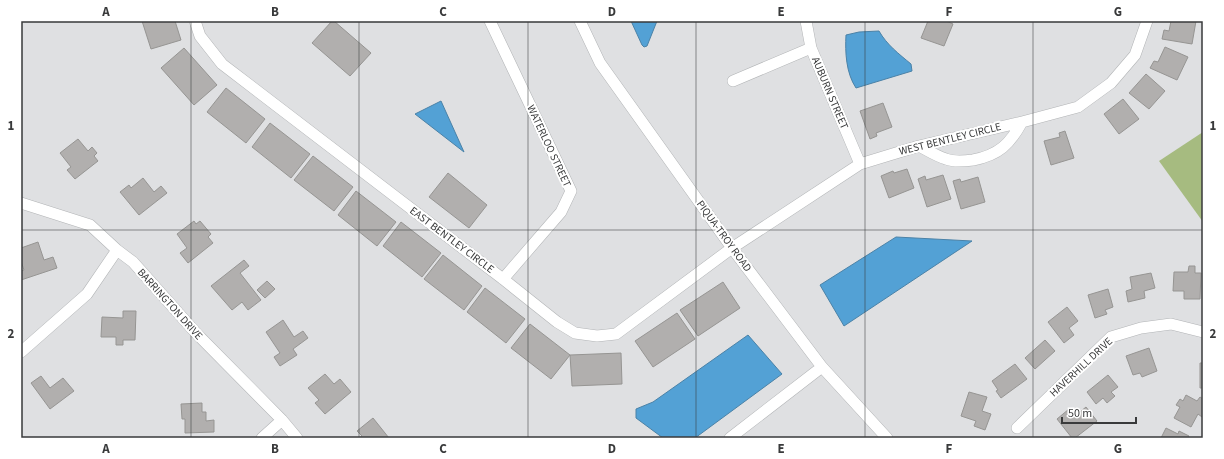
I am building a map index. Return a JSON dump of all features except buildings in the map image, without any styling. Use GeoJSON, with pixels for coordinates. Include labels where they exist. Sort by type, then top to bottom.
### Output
{"type":"FeatureCollection","features":[{"type":"Feature","properties":{"kind":"street","name":"EAST BENTLEY CIRCLE"},"geometry":{"type":"LineString","coordinates":[[195,21],[200,36],[222,64],[557,322],[575,333],[597,336],[616,334],[732,248]]}},
{"type":"Feature","properties":{"kind":"street","name":"WATERLOO STREET"},"geometry":{"type":"LineString","coordinates":[[490,21],[571,191],[561,212],[503,279]]}},
{"type":"Feature","properties":{"kind":"street","name":"PIQUA-TROY ROAD"},"geometry":{"type":"LineString","coordinates":[[580,21],[600,64],[732,248],[822,367],[887,438]]}},
{"type":"Feature","properties":{"kind":"street","name":"AUBURN STREET"},"geometry":{"type":"LineString","coordinates":[[806,21],[811,48],[860,164]]}},
{"type":"Feature","properties":{"kind":"street","name":"WEST BENTLEY CIRCLE"},"geometry":{"type":"LineString","coordinates":[[732,248],[860,164],[919,146],[1022,122],[1078,107],[1111,83],[1135,55],[1147,21]]}},
{"type":"Feature","properties":{"kind":"street"},"geometry":{"type":"LineString","coordinates":[[733,81],[811,48]]}},
{"type":"Feature","properties":{"kind":"street"},"geometry":{"type":"LineString","coordinates":[[919,146],[947,160],[966,161],[987,157],[1002,148],[1015,135],[1022,122]]}},
{"type":"Feature","properties":{"kind":"street","name":"BARRINGTON DRIVE"},"geometry":{"type":"LineString","coordinates":[[21,203],[90,225],[117,250],[133,262],[196,333],[282,420],[297,438]]}},
{"type":"Feature","properties":{"kind":"street"},"geometry":{"type":"LineString","coordinates":[[21,352],[87,294],[117,250]]}},
{"type":"Feature","properties":{"kind":"street","name":"HAVERHILL DRIVE"},"geometry":{"type":"LineString","coordinates":[[1017,428],[1111,337],[1141,328],[1171,324],[1203,332]]}},
{"type":"Feature","properties":{"kind":"street"},"geometry":{"type":"LineString","coordinates":[[730,438],[822,367]]}},
{"type":"Feature","properties":{"kind":"street"},"geometry":{"type":"LineString","coordinates":[[262,438],[282,420]]}},
{"type":"Feature","properties":{"kind":"green space"},"geometry":{"type":"Polygon","coordinates":[[[1203,132],[1203,222],[1159,161],[1203,132]]]}},
{"type":"Feature","properties":{"kind":"water"},"geometry":{"type":"Polygon","coordinates":[[[631,21],[657,21],[647,46],[644,47],[642,45],[631,21]]]}},
{"type":"Feature","properties":{"kind":"water"},"geometry":{"type":"Polygon","coordinates":[[[879,31],[889,45],[911,64],[912,71],[856,88],[848,69],[846,35],[859,32],[879,31]]]}},
{"type":"Feature","properties":{"kind":"water"},"geometry":{"type":"Polygon","coordinates":[[[441,101],[464,152],[415,114],[441,101]]]}},
{"type":"Feature","properties":{"kind":"water"},"geometry":{"type":"Polygon","coordinates":[[[896,237],[972,241],[844,326],[820,285],[896,237]]]}},
{"type":"Feature","properties":{"kind":"water"},"geometry":{"type":"Polygon","coordinates":[[[748,335],[782,374],[695,438],[663,438],[636,418],[636,409],[653,402],[748,335]]]}}]}
